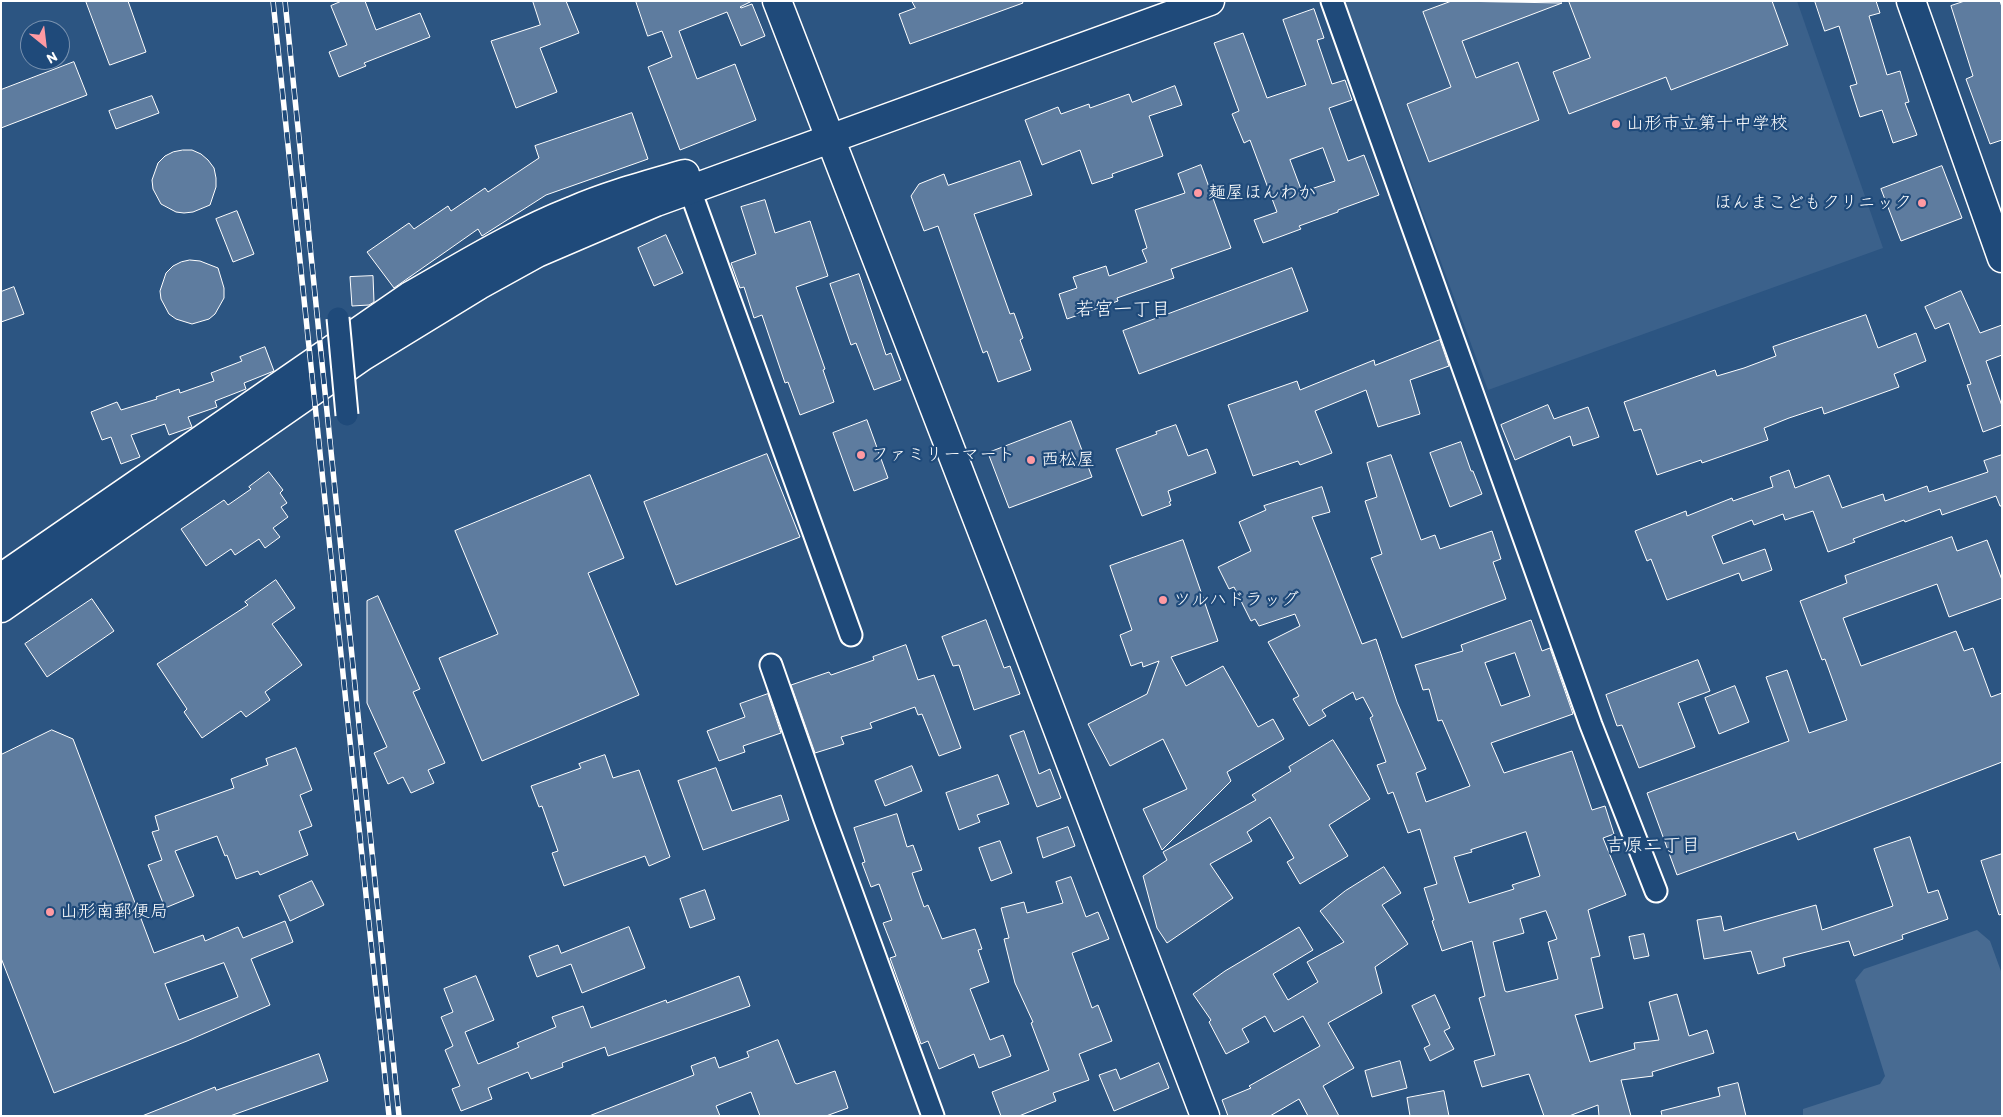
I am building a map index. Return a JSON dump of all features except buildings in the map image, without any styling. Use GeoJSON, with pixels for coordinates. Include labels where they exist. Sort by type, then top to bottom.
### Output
{"type":"FeatureCollection","features":[{"type":"Feature","properties":{"kind":"street"},"geometry":{"type":"LineString","coordinates":[[777,1],[998,570],[1205,1116]]}},
{"type":"Feature","properties":{"kind":"street"},"geometry":{"type":"LineString","coordinates":[[1,608],[297,400],[363,356],[462,295],[537,253],[594,228],[828,134],[1169,1]]}},
{"type":"Feature","properties":{"kind":"street"},"geometry":{"type":"LineString","coordinates":[[1,578],[410,296],[479,257],[570,211],[618,193],[828,134],[1210,1]]}},
{"type":"Feature","properties":{"kind":"street"},"geometry":{"type":"LineString","coordinates":[[1332,1],[1592,725],[1656,891]]}},
{"type":"Feature","properties":{"kind":"street"},"geometry":{"type":"LineString","coordinates":[[1911,1],[2002,258]]}},
{"type":"Feature","properties":{"kind":"street"},"geometry":{"type":"LineString","coordinates":[[690,190],[852,634]]}},
{"type":"Feature","properties":{"kind":"street"},"geometry":{"type":"LineString","coordinates":[[338,318],[347,415]]}},
{"type":"Feature","properties":{"kind":"street"},"geometry":{"type":"LineString","coordinates":[[771,665],[933,1116]]}},
{"type":"Feature","properties":{"kind":"shaded area","name":"山形市立第十中学校"},"geometry":{"type":"Polygon","coordinates":[[[1345,1],[1797,1],[1883,248],[1488,390],[1345,1]]]}},
{"type":"Feature","properties":{"kind":"shaded area"},"geometry":{"type":"Polygon","coordinates":[[[1977,930],[1990,941],[2002,974],[2002,1116],[1803,1116],[1803,1109],[1880,1084],[1885,1076],[1855,980],[1864,969],[1977,930]]]}},
{"type":"Feature","properties":{"kind":"railway"},"geometry":{"type":"LineString","coordinates":[[273,1],[389,1116]]}},
{"type":"Feature","properties":{"kind":"railway"},"geometry":{"type":"LineString","coordinates":[[285,1],[399,1116]]}},
{"type":"Feature","properties":{"kind":"place","name":"山形市立第十中学校"},"geometry":{"type":"Point","coordinates":[1616,124]}},
{"type":"Feature","properties":{"kind":"place","name":"麺屋ほんわか"},"geometry":{"type":"Point","coordinates":[1198,193]}},
{"type":"Feature","properties":{"kind":"place","name":"ほんまこどもクリニック"},"geometry":{"type":"Point","coordinates":[1922,203]}},
{"type":"Feature","properties":{"kind":"place","name":"ファミリーマート"},"geometry":{"type":"Point","coordinates":[861,455]}},
{"type":"Feature","properties":{"kind":"place","name":"西松屋"},"geometry":{"type":"Point","coordinates":[1031,460]}},
{"type":"Feature","properties":{"kind":"place","name":"ツルハドラッグ"},"geometry":{"type":"Point","coordinates":[1163,600]}},
{"type":"Feature","properties":{"kind":"place","name":"山形南郵便局"},"geometry":{"type":"Point","coordinates":[50,912]}},
{"type":"Feature","properties":{"kind":"district","name":"若宮一丁目"},"geometry":{"type":"Point","coordinates":[1123,310]}},
{"type":"Feature","properties":{"kind":"district","name":"吉原二丁目"},"geometry":{"type":"Point","coordinates":[1653,846]}}]}
